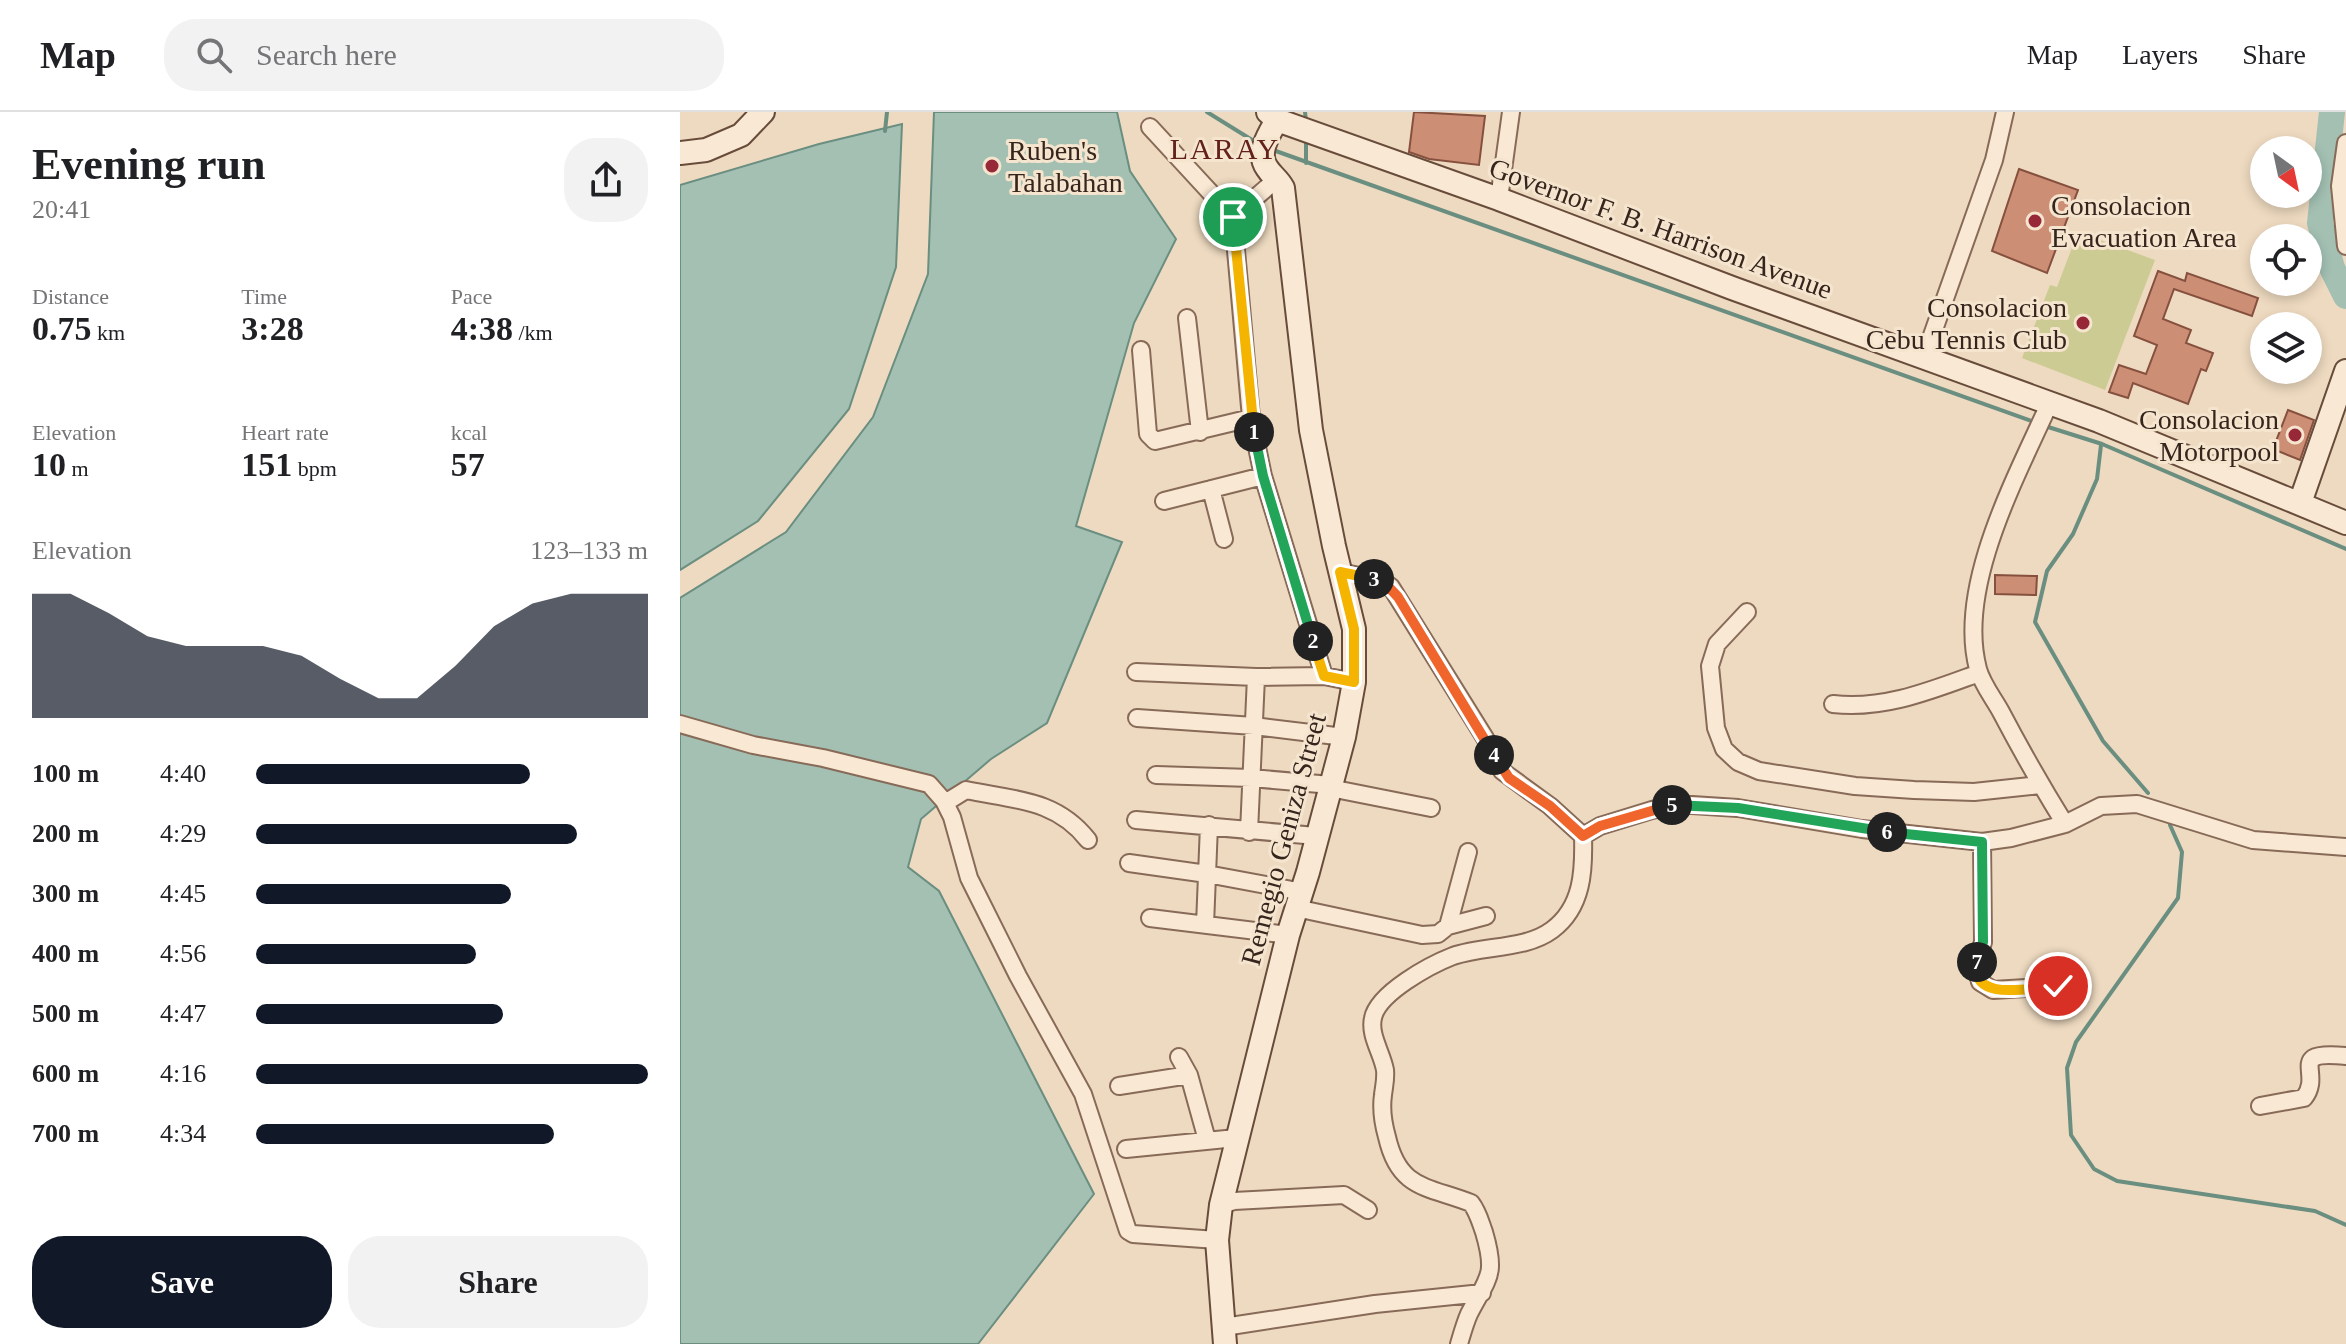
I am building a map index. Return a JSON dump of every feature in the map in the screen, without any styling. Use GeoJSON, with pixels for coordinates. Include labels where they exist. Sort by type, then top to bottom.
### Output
{"type":"FeatureCollection","features":[{"type":"Feature","properties":{"kind":"street"},"geometry":{"type":"LineString","coordinates":[[680,153],[706,150],[741,135],[763,112]]}},
{"type":"Feature","properties":{"kind":"street"},"geometry":{"type":"LineString","coordinates":[[1499,199],[1511,112]]}},
{"type":"Feature","properties":{"kind":"street"},"geometry":{"type":"LineString","coordinates":[[1924,358],[1994,160],[2005,112]]}},
{"type":"Feature","properties":{"kind":"street"},"geometry":{"type":"LineString","coordinates":[[1150,127],[1233,217],[1251,418],[1263,476],[1324,676]]}},
{"type":"Feature","properties":{"kind":"street","name":"Governor F. B. Harrison Avenue"},"geometry":{"type":"LineString","coordinates":[[1269,131],[1499,199],[1924,358],[2043,419],[2300,503],[2346,523]]}},
{"type":"Feature","properties":{"kind":"street","name":"Remegio Geniza Street"},"geometry":{"type":"LineString","coordinates":[[1224,1336],[1217,1240],[1221,1205],[1288,935],[1344,737],[1354,682],[1354,629],[1311,430],[1285,201],[1278,178],[1264,165],[1269,131]]}},
{"type":"Feature","properties":{"kind":"street"},"geometry":{"type":"LineString","coordinates":[[2346,143],[2340,186],[2346,246]]}},
{"type":"Feature","properties":{"kind":"street"},"geometry":{"type":"LineString","coordinates":[[1233,217],[1278,178]]}},
{"type":"Feature","properties":{"kind":"street"},"geometry":{"type":"LineString","coordinates":[[1187,318],[1200,432]]}},
{"type":"Feature","properties":{"kind":"street"},"geometry":{"type":"LineString","coordinates":[[1141,350],[1148,434],[1155,441],[1251,418]]}},
{"type":"Feature","properties":{"kind":"street"},"geometry":{"type":"LineString","coordinates":[[2300,503],[2346,371]]}},
{"type":"Feature","properties":{"kind":"street"},"geometry":{"type":"LineString","coordinates":[[2043,419],[2001,507],[1989,543],[1975,606],[1974,652],[1979,673],[2040,785],[2065,824]]}},
{"type":"Feature","properties":{"kind":"street"},"geometry":{"type":"LineString","coordinates":[[1164,501],[1263,476]]}},
{"type":"Feature","properties":{"kind":"street"},"geometry":{"type":"LineString","coordinates":[[1211,489],[1224,539]]}},
{"type":"Feature","properties":{"kind":"street"},"geometry":{"type":"LineString","coordinates":[[1340,572],[1383,581],[1391,587],[1485,738],[1502,771],[1550,806],[1583,836],[1582,885],[1563,920],[1551,931],[1534,939],[1453,956],[1390,992],[1374,1012],[1371,1022],[1385,1070],[1382,1117],[1395,1164],[1401,1173],[1418,1184],[1471,1203],[1477,1210],[1491,1258],[1491,1271],[1468,1316],[1459,1344]]}},
{"type":"Feature","properties":{"kind":"street"},"geometry":{"type":"LineString","coordinates":[[1747,612],[1717,644],[1710,666],[1716,728],[1724,749],[1738,762],[1759,771],[1899,789],[1974,792],[2040,785]]}},
{"type":"Feature","properties":{"kind":"street"},"geometry":{"type":"LineString","coordinates":[[1136,672],[1256,677],[1324,676],[1354,682]]}},
{"type":"Feature","properties":{"kind":"street"},"geometry":{"type":"LineString","coordinates":[[1833,704],[1852,706],[1912,697],[1979,673]]}},
{"type":"Feature","properties":{"kind":"street"},"geometry":{"type":"LineString","coordinates":[[1249,832],[1256,677]]}},
{"type":"Feature","properties":{"kind":"street"},"geometry":{"type":"LineString","coordinates":[[1137,718],[1254,726],[1344,737]]}},
{"type":"Feature","properties":{"kind":"street"},"geometry":{"type":"LineString","coordinates":[[680,724],[753,745],[823,758],[929,784],[952,817],[969,878],[1018,976],[1083,1094],[1128,1231],[1133,1234],[1217,1240]]}},
{"type":"Feature","properties":{"kind":"street"},"geometry":{"type":"LineString","coordinates":[[1156,775],[1251,778],[1330,787],[1431,808]]}},
{"type":"Feature","properties":{"kind":"street"},"geometry":{"type":"LineString","coordinates":[[945,803],[966,790],[1027,801],[1050,808],[1076,825],[1088,840]]}},
{"type":"Feature","properties":{"kind":"street"},"geometry":{"type":"LineString","coordinates":[[1583,836],[1600,826],[1652,810],[1692,805],[1738,808],[1862,829],[1982,842],[2065,824],[2101,806],[2137,804],[2253,840],[2346,847]]}},
{"type":"Feature","properties":{"kind":"street"},"geometry":{"type":"LineString","coordinates":[[1136,820],[1316,836]]}},
{"type":"Feature","properties":{"kind":"street"},"geometry":{"type":"LineString","coordinates":[[1205,925],[1209,825]]}},
{"type":"Feature","properties":{"kind":"street"},"geometry":{"type":"LineString","coordinates":[[1982,842],[1983,942],[1976,965],[1980,982],[1993,990],[2058,986]]}},
{"type":"Feature","properties":{"kind":"street"},"geometry":{"type":"LineString","coordinates":[[1448,926],[1468,852]]}},
{"type":"Feature","properties":{"kind":"street"},"geometry":{"type":"LineString","coordinates":[[1129,863],[1207,874],[1422,935],[1438,934],[1448,926],[1486,916]]}},
{"type":"Feature","properties":{"kind":"street"},"geometry":{"type":"LineString","coordinates":[[1150,918],[1288,935]]}},
{"type":"Feature","properties":{"kind":"street"},"geometry":{"type":"LineString","coordinates":[[2260,1106],[2304,1098],[2309,1092],[2309,1062],[2314,1057],[2321,1053],[2346,1056]]}},
{"type":"Feature","properties":{"kind":"street"},"geometry":{"type":"LineString","coordinates":[[1179,1057],[1189,1075],[1207,1140]]}},
{"type":"Feature","properties":{"kind":"street"},"geometry":{"type":"LineString","coordinates":[[1119,1086],[1189,1075]]}},
{"type":"Feature","properties":{"kind":"street"},"geometry":{"type":"LineString","coordinates":[[1126,1149],[1236,1138]]}},
{"type":"Feature","properties":{"kind":"street"},"geometry":{"type":"LineString","coordinates":[[1221,1205],[1234,1201],[1344,1195],[1368,1210]]}},
{"type":"Feature","properties":{"kind":"street"},"geometry":{"type":"LineString","coordinates":[[1224,1336],[1375,1304],[1482,1293]]}},
{"type":"Feature","properties":{"kind":"shaded area"},"geometry":{"type":"Polygon","coordinates":[[[934,112],[1117,112],[1130,171],[1176,239],[1134,323],[1076,526],[1122,542],[1047,723],[991,759],[921,819],[908,867],[939,891],[1094,1194],[978,1344],[680,1344],[680,598],[786,532],[873,417],[928,274],[934,112]]]}},
{"type":"Feature","properties":{"kind":"shaded area"},"geometry":{"type":"Polygon","coordinates":[[[902,124],[896,267],[849,409],[758,521],[680,570],[680,185],[819,144],[902,124]]]}},
{"type":"Feature","properties":{"kind":"shaded area","name":"Consolacion Cebu Tennis Club"},"geometry":{"type":"Polygon","coordinates":[[[2078,232],[2155,260],[2105,390],[2022,358],[2050,285],[2057,287],[2078,232]]]}},
{"type":"Feature","properties":{"kind":"building"},"geometry":{"type":"Polygon","coordinates":[[[1414,112],[1485,116],[1479,165],[1429,159],[1409,152],[1414,112]]]}},
{"type":"Feature","properties":{"kind":"building","name":"Consolacion Evacuation Area"},"geometry":{"type":"Polygon","coordinates":[[[2019,169],[2078,190],[2047,273],[1992,251],[2019,169]]]}},
{"type":"Feature","properties":{"kind":"building"},"geometry":{"type":"Polygon","coordinates":[[[2158,271],[2185,281],[2187,273],[2258,298],[2250,315],[2174,289],[2163,319],[2191,330],[2186,343],[2213,353],[2206,371],[2201,369],[2188,404],[2133,383],[2128,398],[2109,392],[2119,365],[2146,374],[2157,345],[2134,336],[2158,271]]]}},
{"type":"Feature","properties":{"kind":"building","name":"Consolacion Motorpool"},"geometry":{"type":"Polygon","coordinates":[[[2288,410],[2314,420],[2300,460],[2273,449],[2288,410]]]}},
{"type":"Feature","properties":{"kind":"building"},"geometry":{"type":"Polygon","coordinates":[[[1995,575],[2037,576],[2036,595],[1995,594],[1995,575]]]}},
{"type":"Feature","properties":{"kind":"waterway"},"geometry":{"type":"LineString","coordinates":[[885,131],[887,112]]}},
{"type":"Feature","properties":{"kind":"waterway"},"geometry":{"type":"LineString","coordinates":[[1207,112],[1257,143]]}},
{"type":"Feature","properties":{"kind":"waterway"},"geometry":{"type":"LineString","coordinates":[[1305,112],[1306,120]]}},
{"type":"Feature","properties":{"kind":"waterway"},"geometry":{"type":"LineString","coordinates":[[2332,112],[2320,223],[2332,268],[2346,296]]}},
{"type":"Feature","properties":{"kind":"waterway"},"geometry":{"type":"LineString","coordinates":[[1306,140],[1306,163]]}},
{"type":"Feature","properties":{"kind":"waterway"},"geometry":{"type":"LineString","coordinates":[[1273,150],[2037,423]]}},
{"type":"Feature","properties":{"kind":"waterway"},"geometry":{"type":"LineString","coordinates":[[2045,426],[2102,444],[2346,549]]}},
{"type":"Feature","properties":{"kind":"waterway"},"geometry":{"type":"LineString","coordinates":[[2101,445],[2097,479],[2073,534],[2047,571],[2035,622],[2103,741],[2148,793]]}},
{"type":"Feature","properties":{"kind":"waterway"},"geometry":{"type":"LineString","coordinates":[[2170,825],[2182,852],[2178,898],[2076,1042],[2067,1068],[2071,1135],[2094,1169],[2117,1181],[2315,1211],[2346,1225]]}},
{"type":"Feature","properties":{"kind":"place","name":"Ruben's Talabahan"},"geometry":{"type":"Point","coordinates":[992,166]}},
{"type":"Feature","properties":{"kind":"place","name":"Consolacion Evacuation Area"},"geometry":{"type":"Point","coordinates":[2035,221]}},
{"type":"Feature","properties":{"kind":"place","name":"Consolacion Cebu Tennis Club"},"geometry":{"type":"Point","coordinates":[2083,323]}},
{"type":"Feature","properties":{"kind":"place","name":"Consolacion Motorpool"},"geometry":{"type":"Point","coordinates":[2295,435]}},
{"type":"Feature","properties":{"kind":"district","name":"LARAY"},"geometry":{"type":"Point","coordinates":[1225,149]}},
{"type":"Feature","properties":{"kind":"route"},"geometry":{"type":"LineString","coordinates":[[1233,217],[1251,418],[1263,476],[1324,676],[1354,682],[1354,629],[1340,572],[1383,581],[1398,597],[1502,771],[1550,806],[1583,836],[1600,826],[1652,810],[1692,805],[1738,808],[1862,829],[1982,842],[1983,942],[1976,975],[1986,988],[1993,990],[2058,986]]}}]}
